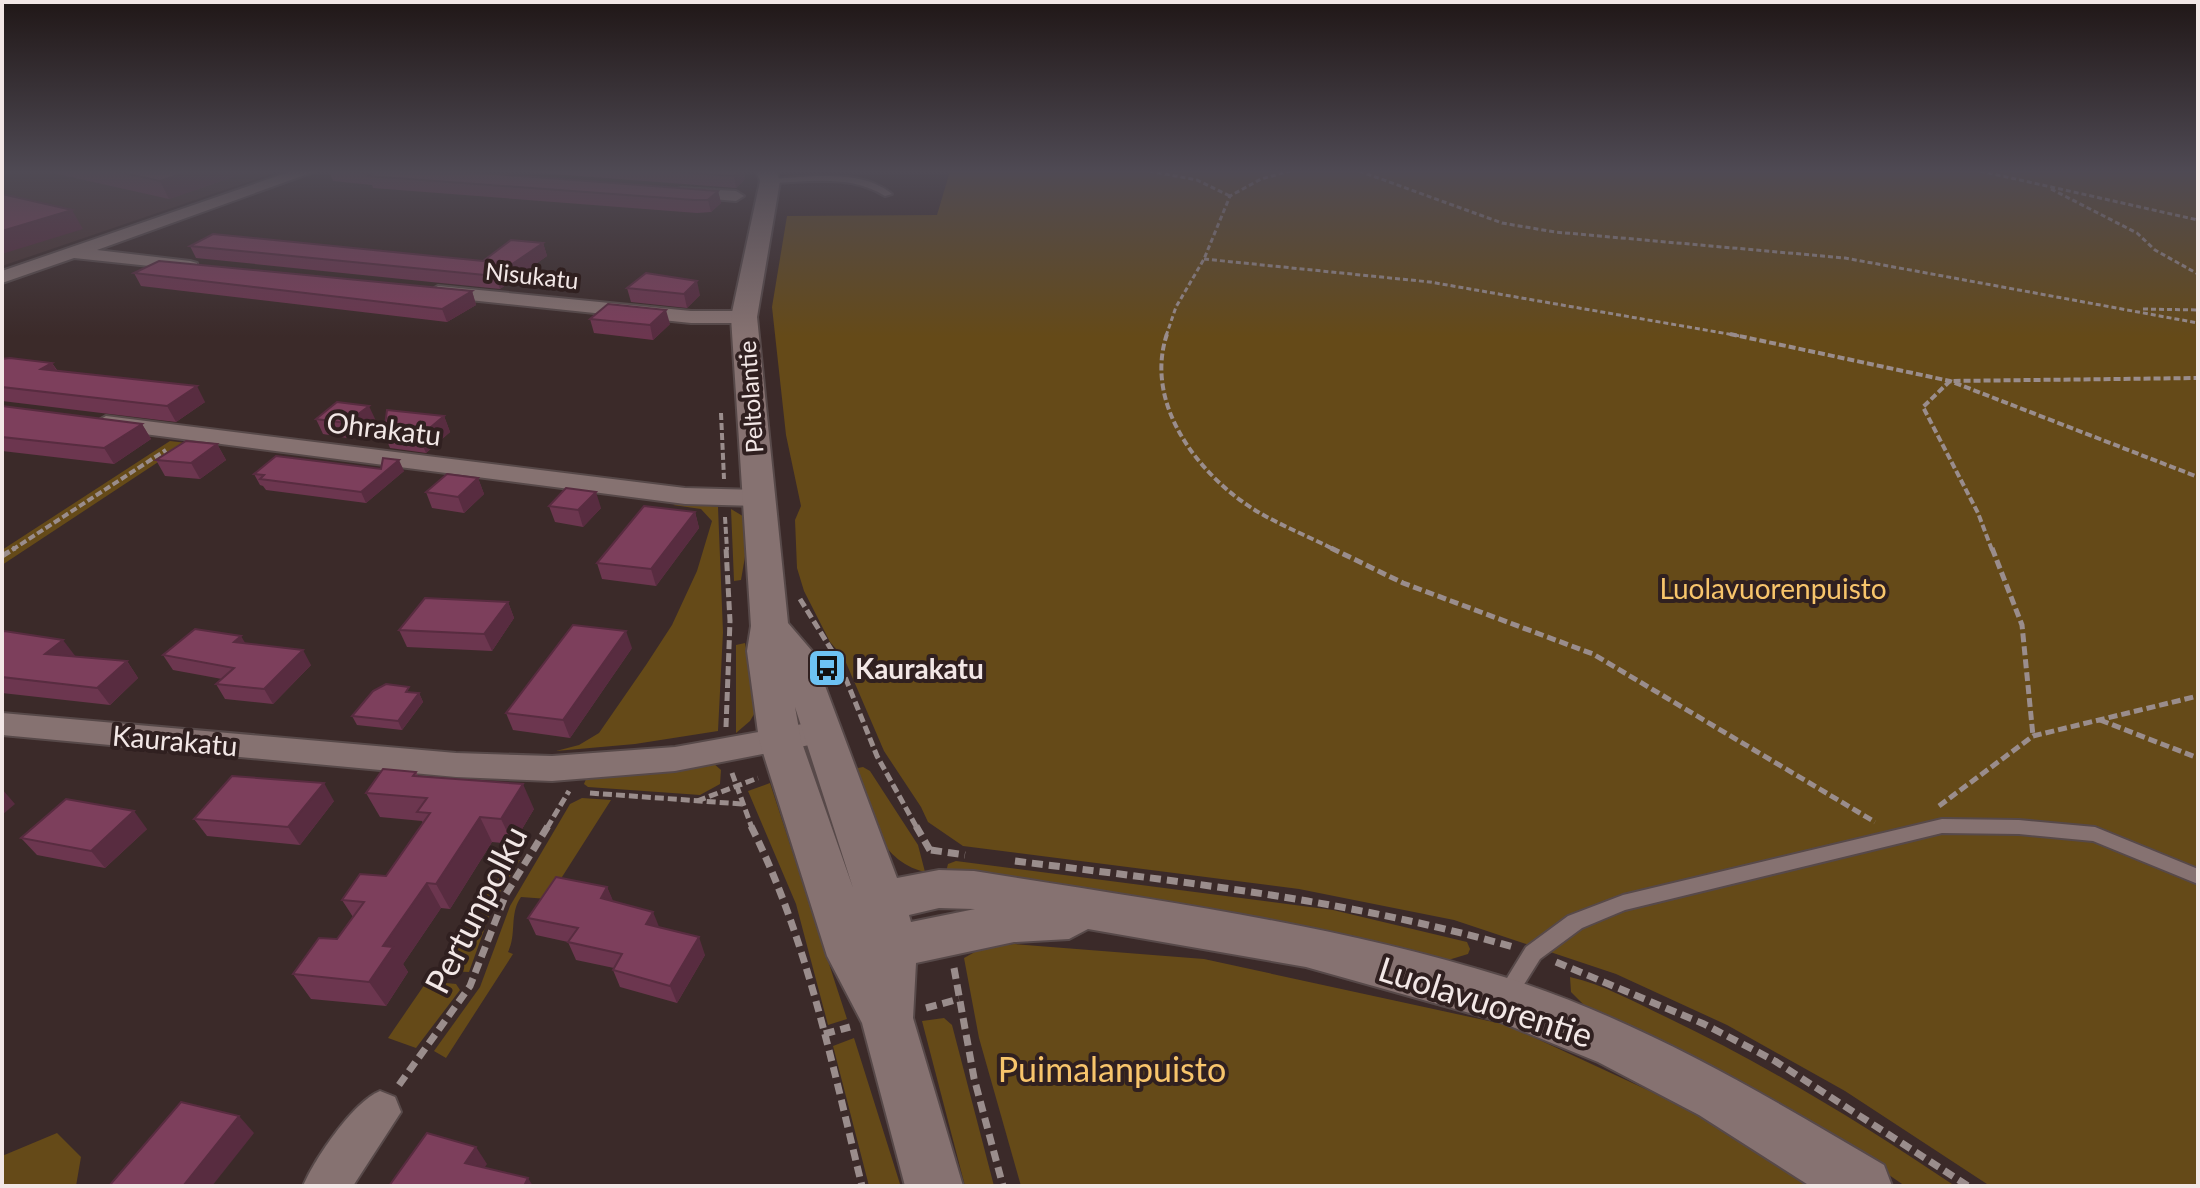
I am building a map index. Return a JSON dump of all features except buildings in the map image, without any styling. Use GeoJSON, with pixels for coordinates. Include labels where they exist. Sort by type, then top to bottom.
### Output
{"type":"FeatureCollection","features":[{"type":"Feature","properties":{"kind":"street"},"geometry":{"type":"LineString","coordinates":[[2,277],[151,226]]}},
{"type":"Feature","properties":{"kind":"street","name":"Peltolantie"},"geometry":{"type":"LineString","coordinates":[[759,226],[744,317],[770,626],[766,651],[773,758],[865,929]]}},
{"type":"Feature","properties":{"kind":"street"},"geometry":{"type":"LineString","coordinates":[[76,253],[213,270]]}},
{"type":"Feature","properties":{"kind":"street","name":"Nisukatu"},"geometry":{"type":"LineString","coordinates":[[417,290],[691,317],[744,317]]}},
{"type":"Feature","properties":{"kind":"street","name":"Ohrakatu"},"geometry":{"type":"LineString","coordinates":[[80,420],[685,496],[758,498]]}},
{"type":"Feature","properties":{"kind":"street","name":"Peltolantie"},"geometry":{"type":"LineString","coordinates":[[770,626],[793,651],[825,731],[865,929],[934,1186]]}},
{"type":"Feature","properties":{"kind":"street","name":"Kaurakatu"},"geometry":{"type":"LineString","coordinates":[[2,724],[456,765],[578,780],[773,758],[825,731]]}},
{"type":"Feature","properties":{"kind":"street","name":"Luolavuorentie"},"geometry":{"type":"LineString","coordinates":[[865,929],[943,911],[1014,922],[1123,917],[1306,946],[1504,1000],[1617,1045],[1718,1097],[1863,1186]]}},
{"type":"Feature","properties":{"kind":"street"},"geometry":{"type":"LineString","coordinates":[[326,1186],[380,1112]]}},
{"type":"Feature","properties":{"kind":"lane"},"geometry":{"type":"LineString","coordinates":[[1504,1000],[1533,953],[1575,922],[1623,903],[1942,826],[2019,827],[2095,834],[2198,877]]}},
{"type":"Feature","properties":{"kind":"path"},"geometry":{"type":"LineString","coordinates":[[1217,226],[1204,259],[1176,307],[1160,354],[1167,407],[1192,457],[1256,511],[1403,583],[1593,654],[1899,836],[2033,736],[2198,696]]}},
{"type":"Feature","properties":{"kind":"path"},"geometry":{"type":"LineString","coordinates":[[1522,226],[1845,258],[2198,323]]}},
{"type":"Feature","properties":{"kind":"path"},"geometry":{"type":"LineString","coordinates":[[2124,226],[2137,233],[2155,250],[2198,274]]}},
{"type":"Feature","properties":{"kind":"path"},"geometry":{"type":"LineString","coordinates":[[1204,259],[1430,282],[1687,325],[1950,381],[2198,477]]}},
{"type":"Feature","properties":{"kind":"path"},"geometry":{"type":"LineString","coordinates":[[2122,308],[2198,310]]}},
{"type":"Feature","properties":{"kind":"path"},"geometry":{"type":"LineString","coordinates":[[2033,736],[2022,625],[1978,513],[1923,407],[1950,381],[2198,378]]}},
{"type":"Feature","properties":{"kind":"path"},"geometry":{"type":"LineString","coordinates":[[2,556],[190,434]]}},
{"type":"Feature","properties":{"kind":"path"},"geometry":{"type":"LineString","coordinates":[[797,592],[807,614],[839,662],[877,756],[931,850],[974,1078],[1003,1186]]}},
{"type":"Feature","properties":{"kind":"path"},"geometry":{"type":"LineString","coordinates":[[2099,720],[2198,758]]}},
{"type":"Feature","properties":{"kind":"path"},"geometry":{"type":"LineString","coordinates":[[697,801],[734,785],[773,758]]}},
{"type":"Feature","properties":{"kind":"path"},"geometry":{"type":"LineString","coordinates":[[578,780],[697,801],[742,804]]}},
{"type":"Feature","properties":{"kind":"path","name":"Pertunpolku"},"geometry":{"type":"LineString","coordinates":[[380,1112],[470,986],[506,894],[578,780]]}},
{"type":"Feature","properties":{"kind":"path"},"geometry":{"type":"LineString","coordinates":[[734,785],[779,883],[824,1034],[862,1186]]}},
{"type":"Feature","properties":{"kind":"shaded area"},"geometry":{"type":"Polygon","coordinates":[[[2,226],[118,226],[2,266],[2,226]]]}},
{"type":"Feature","properties":{"kind":"green space","name":"Luolavuorenpuisto"},"geometry":{"type":"Polygon","coordinates":[[[785,226],[2198,226],[2198,1186],[1990,1186],[1845,1091],[1727,1025],[1616,974],[1454,920],[1299,889],[963,846],[928,822],[884,751],[844,658],[830,642],[804,591],[797,568],[795,520],[801,506],[786,435],[772,307],[785,226]]]}},
{"type":"Feature","properties":{"kind":"green space"},"geometry":{"type":"Polygon","coordinates":[[[170,441],[187,443],[2,565],[2,550],[170,441]]]}},
{"type":"Feature","properties":{"kind":"green space"},"geometry":{"type":"Polygon","coordinates":[[[681,502],[718,507],[723,632],[718,731],[635,744],[556,751],[579,745],[599,733],[672,625],[697,571],[712,521],[701,509],[673,505],[681,502]]]}},
{"type":"Feature","properties":{"kind":"green space"},"geometry":{"type":"Polygon","coordinates":[[[731,509],[746,518],[747,545],[741,580],[734,581],[731,509]]]}},
{"type":"Feature","properties":{"kind":"green space"},"geometry":{"type":"Polygon","coordinates":[[[745,643],[757,709],[750,721],[736,733],[736,645],[745,643]]]}},
{"type":"Feature","properties":{"kind":"green space"},"geometry":{"type":"Polygon","coordinates":[[[713,763],[721,770],[720,784],[700,795],[588,787],[584,784],[586,779],[713,763]]]}},
{"type":"Feature","properties":{"kind":"green space"},"geometry":{"type":"Polygon","coordinates":[[[863,767],[870,771],[918,845],[925,872],[908,866],[885,845],[870,816],[853,769],[863,767]]]}},
{"type":"Feature","properties":{"kind":"green space"},"geometry":{"type":"Polygon","coordinates":[[[770,783],[847,1019],[828,1025],[796,904],[748,791],[770,783]]]}},
{"type":"Feature","properties":{"kind":"green space"},"geometry":{"type":"Polygon","coordinates":[[[582,798],[611,800],[548,899],[521,897],[515,910],[508,952],[513,954],[446,1058],[434,1051],[480,987],[510,906],[570,804],[582,798]]]}},
{"type":"Feature","properties":{"kind":"green space"},"geometry":{"type":"Polygon","coordinates":[[[511,860],[520,860],[495,900],[469,972],[446,971],[445,955],[511,860]]]}},
{"type":"Feature","properties":{"kind":"green space"},"geometry":{"type":"Polygon","coordinates":[[[956,861],[1333,910],[1467,942],[1470,949],[1468,954],[1445,961],[946,872],[948,864],[956,861]]]}},
{"type":"Feature","properties":{"kind":"green space","name":"Puimalanpuisto"},"geometry":{"type":"Polygon","coordinates":[[[1014,944],[1204,959],[1507,1025],[1693,1111],[1808,1186],[1021,1186],[979,1038],[964,958],[982,948],[1014,944]]]}},
{"type":"Feature","properties":{"kind":"green space"},"geometry":{"type":"Polygon","coordinates":[[[1570,977],[1619,994],[1741,1055],[1849,1117],[1955,1186],[1905,1186],[1873,1164],[1589,1010],[1571,992],[1570,977]]]}},
{"type":"Feature","properties":{"kind":"green space"},"geometry":{"type":"Polygon","coordinates":[[[427,981],[456,984],[460,990],[416,1048],[388,1038],[427,981]]]}},
{"type":"Feature","properties":{"kind":"green space"},"geometry":{"type":"Polygon","coordinates":[[[944,1018],[952,1025],[994,1186],[965,1186],[922,1021],[944,1018]]]}},
{"type":"Feature","properties":{"kind":"green space"},"geometry":{"type":"Polygon","coordinates":[[[854,1038],[901,1186],[869,1186],[833,1046],[854,1038]]]}},
{"type":"Feature","properties":{"kind":"green space"},"geometry":{"type":"Polygon","coordinates":[[[57,1133],[81,1157],[76,1186],[2,1186],[2,1156],[57,1133]]]}},
{"type":"Feature","properties":{"kind":"place","name":"Kaurakatu"},"geometry":{"type":"Point","coordinates":[827,668]}}]}
